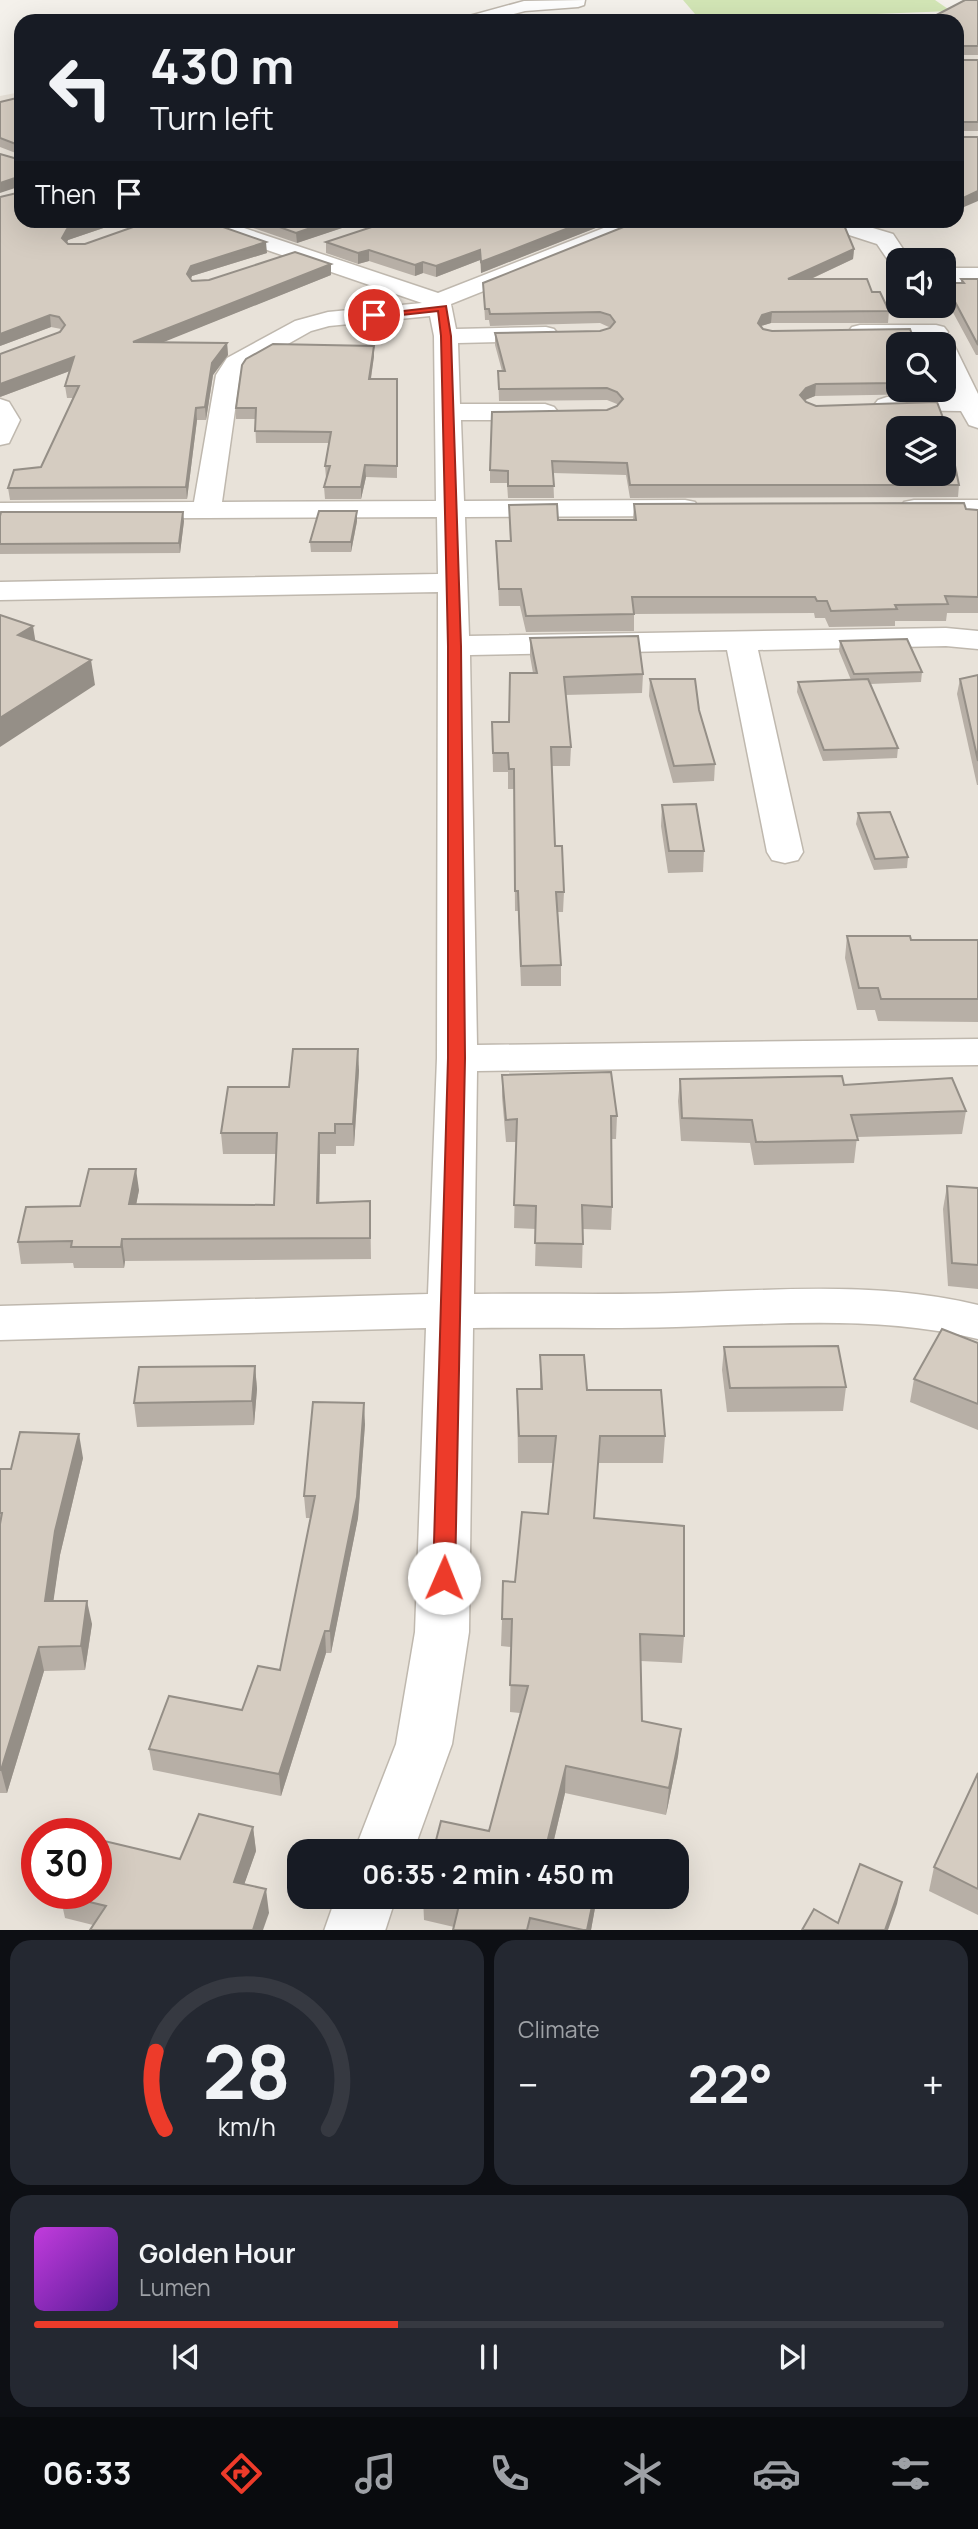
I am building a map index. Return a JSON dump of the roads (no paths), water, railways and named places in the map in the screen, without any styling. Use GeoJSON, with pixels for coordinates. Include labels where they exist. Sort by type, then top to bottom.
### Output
{"type":"FeatureCollection","features":[{"type":"Feature","properties":{"kind":"street"},"geometry":{"type":"LineString","coordinates":[[494,14],[524,6],[578,2]]}},
{"type":"Feature","properties":{"kind":"street"},"geometry":{"type":"LineString","coordinates":[[222,228],[441,305]]}},
{"type":"Feature","properties":{"kind":"street"},"geometry":{"type":"LineString","coordinates":[[207,508],[228,375],[236,363],[303,326],[328,319],[441,305],[625,228]]}},
{"type":"Feature","properties":{"kind":"street"},"geometry":{"type":"LineString","coordinates":[[849,228],[886,239],[892,248]]}},
{"type":"Feature","properties":{"kind":"street"},"geometry":{"type":"LineString","coordinates":[[262,265],[335,241]]}},
{"type":"Feature","properties":{"kind":"street"},"geometry":{"type":"LineString","coordinates":[[956,275],[978,275]]}},
{"type":"Feature","properties":{"kind":"street"},"geometry":{"type":"LineString","coordinates":[[388,1839],[424,1744],[442,1632],[457,1058],[453,583],[446,412],[446,336],[441,305]]}},
{"type":"Feature","properties":{"kind":"street"},"geometry":{"type":"LineString","coordinates":[[840,332],[886,336]]}},
{"type":"Feature","properties":{"kind":"street"},"geometry":{"type":"LineString","coordinates":[[446,336],[575,333]]}},
{"type":"Feature","properties":{"kind":"street"},"geometry":{"type":"LineString","coordinates":[[867,406],[976,409],[956,370]]}},
{"type":"Feature","properties":{"kind":"street"},"geometry":{"type":"LineString","coordinates":[[0,407],[7,420],[0,437]]}},
{"type":"Feature","properties":{"kind":"street"},"geometry":{"type":"LineString","coordinates":[[446,412],[566,411]]}},
{"type":"Feature","properties":{"kind":"street"},"geometry":{"type":"LineString","coordinates":[[0,511],[207,508],[715,508]]}},
{"type":"Feature","properties":{"kind":"street"},"geometry":{"type":"LineString","coordinates":[[881,508],[978,508]]}},
{"type":"Feature","properties":{"kind":"street"},"geometry":{"type":"LineString","coordinates":[[0,591],[453,583]]}},
{"type":"Feature","properties":{"kind":"street"},"geometry":{"type":"LineString","coordinates":[[454,646],[946,637],[978,640]]}},
{"type":"Feature","properties":{"kind":"street"},"geometry":{"type":"LineString","coordinates":[[741,642],[785,852]]}},
{"type":"Feature","properties":{"kind":"street"},"geometry":{"type":"LineString","coordinates":[[457,1058],[978,1052]]}},
{"type":"Feature","properties":{"kind":"street"},"geometry":{"type":"LineString","coordinates":[[0,1323],[450,1311],[675,1310],[886,1303],[939,1311],[978,1322]]}},
{"type":"Feature","properties":{"kind":"street"},"geometry":{"type":"LineString","coordinates":[[354,1930],[362,1909]]}}]}
